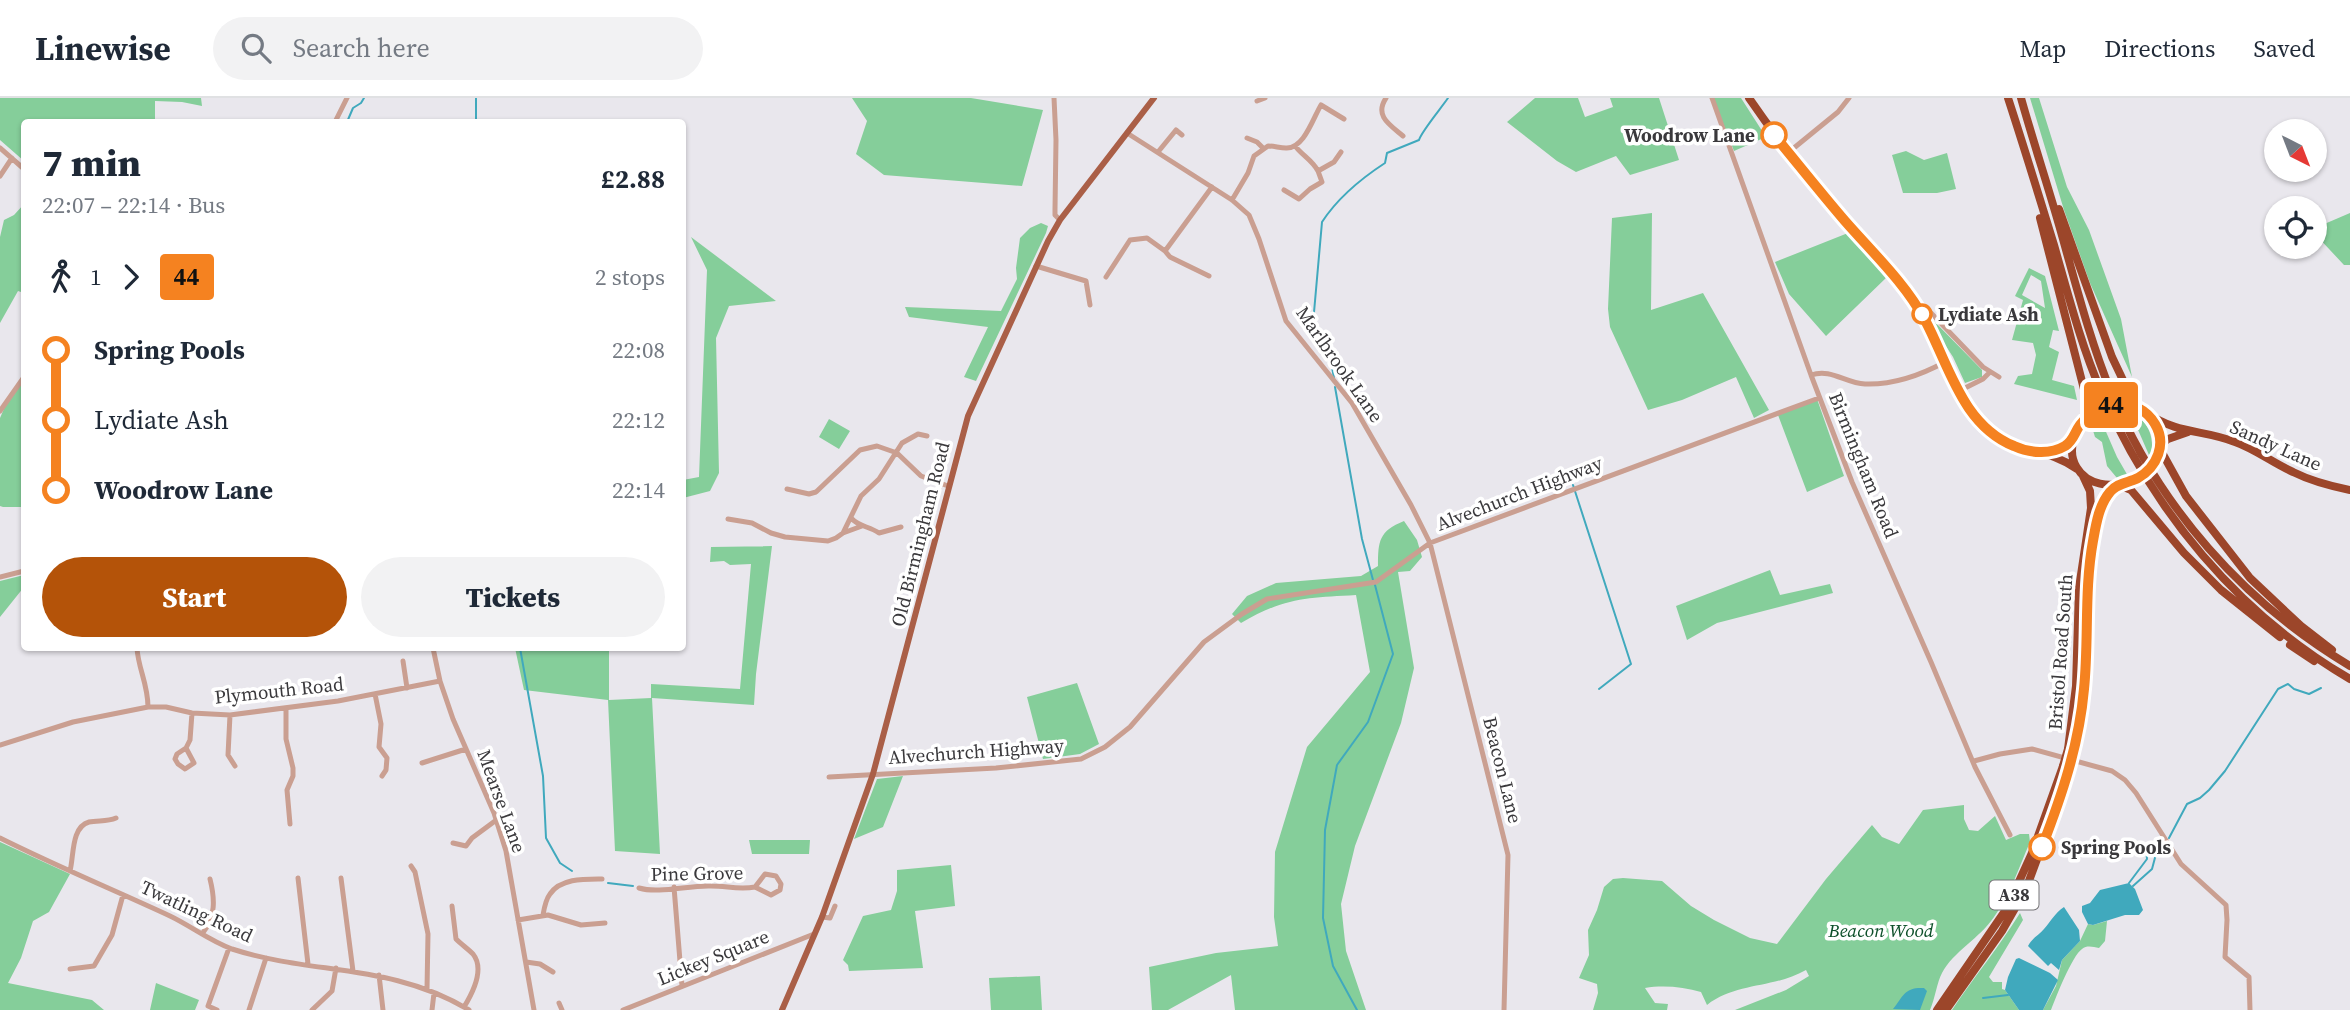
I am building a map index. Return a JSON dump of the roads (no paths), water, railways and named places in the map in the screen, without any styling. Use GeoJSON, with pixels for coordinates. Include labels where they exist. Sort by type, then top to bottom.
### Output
{"type":"FeatureCollection","features":[{"type":"Feature","properties":{"kind":"highway"},"geometry":{"type":"LineString","coordinates":[[1748,98],[1788,152],[1894,276],[1924,318],[1959,391],[1983,428],[2013,446],[2055,456],[2104,486],[2118,485],[2138,478],[2154,464],[2160,447],[2160,434],[2147,413],[2139,408],[2122,403],[2097,411],[2080,425]]}},
{"type":"Feature","properties":{"kind":"highway"},"geometry":{"type":"LineString","coordinates":[[2008,98],[2094,374],[2140,469],[2173,520],[2218,575],[2278,629],[2350,680]]}},
{"type":"Feature","properties":{"kind":"highway"},"geometry":{"type":"LineString","coordinates":[[2022,102],[2112,357],[2139,408]]}},
{"type":"Feature","properties":{"kind":"highway"},"geometry":{"type":"LineString","coordinates":[[2022,102],[2104,373],[2121,413],[2154,475],[2202,541],[2234,577],[2291,627],[2350,665]]}},
{"type":"Feature","properties":{"kind":"highway"},"geometry":{"type":"LineString","coordinates":[[2022,144],[2086,397],[2085,411],[2073,440],[2073,450],[2080,472]]}},
{"type":"Feature","properties":{"kind":"highway","name":"Sandy Lane"},"geometry":{"type":"LineString","coordinates":[[2147,413],[2160,422],[2188,432],[2237,442],[2301,476],[2350,490]]}},
{"type":"Feature","properties":{"kind":"highway"},"geometry":{"type":"LineString","coordinates":[[2160,447],[2168,439],[2188,432]]}},
{"type":"Feature","properties":{"kind":"highway"},"geometry":{"type":"LineString","coordinates":[[2044,452],[2059,449],[2073,440]]}},
{"type":"Feature","properties":{"kind":"highway"},"geometry":{"type":"LineString","coordinates":[[2160,447],[2186,496],[2250,578],[2301,626],[2350,665]]}},
{"type":"Feature","properties":{"kind":"highway","name":"Bristol Road South"},"geometry":{"type":"LineString","coordinates":[[2071,750],[2080,588],[2091,508],[2090,491],[2080,472]]}},
{"type":"Feature","properties":{"kind":"highway"},"geometry":{"type":"LineString","coordinates":[[2118,485],[2131,490],[2184,553],[2221,590],[2305,656],[2350,680]]}},
{"type":"Feature","properties":{"kind":"highway","name":"Bristol Road South"},"geometry":{"type":"LineString","coordinates":[[1946,1010],[2002,931],[2026,889],[2067,768],[2084,687],[2088,570],[2102,504],[2118,485]]}},
{"type":"Feature","properties":{"kind":"highway","name":"Bristol Road South"},"geometry":{"type":"LineString","coordinates":[[1937,1010],[2007,908],[2067,768]]}},
{"type":"Feature","properties":{"kind":"main road","name":"Old Birmingham Road"},"geometry":{"type":"LineString","coordinates":[[782,1010],[822,917],[873,774],[948,486],[976,395],[1060,220],[1154,98]]}},
{"type":"Feature","properties":{"kind":"street"},"geometry":{"type":"LineString","coordinates":[[336,119],[347,98]]}},
{"type":"Feature","properties":{"kind":"street"},"geometry":{"type":"LineString","coordinates":[[1054,98],[1055,215],[1060,220]]}},
{"type":"Feature","properties":{"kind":"street"},"geometry":{"type":"LineString","coordinates":[[1257,101],[1265,98]]}},
{"type":"Feature","properties":{"kind":"street"},"geometry":{"type":"LineString","coordinates":[[1385,98],[1381,111],[1383,119],[1403,136]]}},
{"type":"Feature","properties":{"kind":"street","name":"Birmingham Road"},"geometry":{"type":"LineString","coordinates":[[1712,98],[1819,398],[1852,482],[1988,796],[2010,835]]}},
{"type":"Feature","properties":{"kind":"street"},"geometry":{"type":"LineString","coordinates":[[1788,152],[1838,112],[1849,98]]}},
{"type":"Feature","properties":{"kind":"street"},"geometry":{"type":"LineString","coordinates":[[1232,200],[1248,173],[1254,156],[1268,146],[1287,149],[1296,147],[1303,139],[1319,103],[1341,116]]}},
{"type":"Feature","properties":{"kind":"street"},"geometry":{"type":"LineString","coordinates":[[1158,152],[1175,130],[1182,135]]}},
{"type":"Feature","properties":{"kind":"street","name":"Marlbrook Lane"},"geometry":{"type":"LineString","coordinates":[[1127,132],[1232,200],[1249,215],[1286,321],[1352,403],[1430,543]]}},
{"type":"Feature","properties":{"kind":"street"},"geometry":{"type":"LineString","coordinates":[[1247,138],[1263,148]]}},
{"type":"Feature","properties":{"kind":"street"},"geometry":{"type":"LineString","coordinates":[[1296,147],[1313,162],[1325,190]]}},
{"type":"Feature","properties":{"kind":"street"},"geometry":{"type":"LineString","coordinates":[[0,148],[21,166]]}},
{"type":"Feature","properties":{"kind":"street"},"geometry":{"type":"LineString","coordinates":[[1318,171],[1334,162],[1341,152]]}},
{"type":"Feature","properties":{"kind":"street"},"geometry":{"type":"LineString","coordinates":[[0,176],[12,158]]}},
{"type":"Feature","properties":{"kind":"street"},"geometry":{"type":"LineString","coordinates":[[1284,190],[1301,201],[1310,189],[1322,183]]}},
{"type":"Feature","properties":{"kind":"street"},"geometry":{"type":"LineString","coordinates":[[1165,251],[1212,187]]}},
{"type":"Feature","properties":{"kind":"street"},"geometry":{"type":"LineString","coordinates":[[1106,277],[1130,240],[1147,238],[1170,257],[1209,276]]}},
{"type":"Feature","properties":{"kind":"street"},"geometry":{"type":"LineString","coordinates":[[1036,266],[1086,281],[1090,305]]}},
{"type":"Feature","properties":{"kind":"street"},"geometry":{"type":"LineString","coordinates":[[1931,313],[1983,367],[1999,377]]}},
{"type":"Feature","properties":{"kind":"street"},"geometry":{"type":"LineString","coordinates":[[1811,375],[1823,372],[1863,384],[1891,383],[1945,362]]}},
{"type":"Feature","properties":{"kind":"street"},"geometry":{"type":"LineString","coordinates":[[1959,391],[1983,379],[1990,372]]}},
{"type":"Feature","properties":{"kind":"street"},"geometry":{"type":"LineString","coordinates":[[0,411],[21,381]]}},
{"type":"Feature","properties":{"kind":"street","name":"Alvechurch Highway"},"geometry":{"type":"LineString","coordinates":[[830,776],[996,768],[1081,759],[1105,747],[1130,727],[1204,642],[1267,599],[1376,582],[1430,543],[1819,398]]}},
{"type":"Feature","properties":{"kind":"street"},"geometry":{"type":"LineString","coordinates":[[843,533],[861,496],[879,479],[902,443],[918,434],[928,436]]}},
{"type":"Feature","properties":{"kind":"street"},"geometry":{"type":"LineString","coordinates":[[787,489],[809,494],[816,492],[848,461],[867,447],[877,446],[897,453],[921,476],[948,486]]}},
{"type":"Feature","properties":{"kind":"street"},"geometry":{"type":"LineString","coordinates":[[851,518],[862,526]]}},
{"type":"Feature","properties":{"kind":"street"},"geometry":{"type":"LineString","coordinates":[[728,519],[752,523],[785,537],[828,541],[862,526],[871,527],[879,533],[901,527]]}},
{"type":"Feature","properties":{"kind":"street"},"geometry":{"type":"LineString","coordinates":[[893,529],[893,537]]}},
{"type":"Feature","properties":{"kind":"street","name":"Beacon Lane"},"geometry":{"type":"LineString","coordinates":[[1430,543],[1508,855],[1504,1010]]}},
{"type":"Feature","properties":{"kind":"street"},"geometry":{"type":"LineString","coordinates":[[0,577],[21,572]]}},
{"type":"Feature","properties":{"kind":"street"},"geometry":{"type":"LineString","coordinates":[[137,651],[146,680],[148,707]]}},
{"type":"Feature","properties":{"kind":"street","name":"Mearse Lane"},"geometry":{"type":"LineString","coordinates":[[434,651],[440,681],[506,851],[534,1010]]}},
{"type":"Feature","properties":{"kind":"street"},"geometry":{"type":"LineString","coordinates":[[403,661],[407,688]]}},
{"type":"Feature","properties":{"kind":"street","name":"Plymouth Road"},"geometry":{"type":"LineString","coordinates":[[0,746],[74,722],[148,707],[230,715],[375,694],[440,681]]}},
{"type":"Feature","properties":{"kind":"street"},"geometry":{"type":"LineString","coordinates":[[375,694],[381,724],[379,747],[387,758],[386,770],[382,776]]}},
{"type":"Feature","properties":{"kind":"street"},"geometry":{"type":"LineString","coordinates":[[282,823],[290,821],[287,790],[293,776],[286,740],[286,708]]}},
{"type":"Feature","properties":{"kind":"street"},"geometry":{"type":"LineString","coordinates":[[186,748],[190,740],[192,713]]}},
{"type":"Feature","properties":{"kind":"street"},"geometry":{"type":"LineString","coordinates":[[230,715],[228,755],[235,766]]}},
{"type":"Feature","properties":{"kind":"street"},"geometry":{"type":"LineString","coordinates":[[1974,761],[2007,752],[2032,749],[2102,767],[2125,780],[2181,863],[2225,905],[2225,957],[2249,977],[2250,1010]]}},
{"type":"Feature","properties":{"kind":"street"},"geometry":{"type":"LineString","coordinates":[[422,763],[466,750]]}},
{"type":"Feature","properties":{"kind":"street"},"geometry":{"type":"LineString","coordinates":[[70,871],[75,838],[81,826],[117,818]]}},
{"type":"Feature","properties":{"kind":"street"},"geometry":{"type":"LineString","coordinates":[[453,843],[466,846],[472,838],[495,821]]}},
{"type":"Feature","properties":{"kind":"street","name":"Twatling Road"},"geometry":{"type":"LineString","coordinates":[[0,838],[172,917],[229,948],[266,958],[379,975],[426,989],[466,1008]]}},
{"type":"Feature","properties":{"kind":"street"},"geometry":{"type":"LineString","coordinates":[[411,866],[415,872],[428,934],[426,989]]}},
{"type":"Feature","properties":{"kind":"street","name":"Pine Grove"},"geometry":{"type":"LineString","coordinates":[[639,888],[649,891],[674,887],[712,886],[741,890],[755,887],[771,895],[780,890],[781,884],[773,874],[765,874],[755,887]]}},
{"type":"Feature","properties":{"kind":"street"},"geometry":{"type":"LineString","coordinates":[[298,878],[308,964]]}},
{"type":"Feature","properties":{"kind":"street"},"geometry":{"type":"LineString","coordinates":[[341,878],[353,971]]}},
{"type":"Feature","properties":{"kind":"street"},"geometry":{"type":"LineString","coordinates":[[543,915],[550,893],[580,878],[602,879]]}},
{"type":"Feature","properties":{"kind":"street"},"geometry":{"type":"LineString","coordinates":[[202,934],[211,919],[214,906],[210,879]]}},
{"type":"Feature","properties":{"kind":"street"},"geometry":{"type":"LineString","coordinates":[[674,887],[682,986]]}},
{"type":"Feature","properties":{"kind":"street"},"geometry":{"type":"LineString","coordinates":[[74,970],[94,966],[106,948],[123,895]]}},
{"type":"Feature","properties":{"kind":"street"},"geometry":{"type":"LineString","coordinates":[[452,906],[456,939],[473,955],[477,967],[472,994],[466,1008]]}},
{"type":"Feature","properties":{"kind":"street"},"geometry":{"type":"LineString","coordinates":[[822,917],[830,918],[835,906]]}},
{"type":"Feature","properties":{"kind":"street"},"geometry":{"type":"LineString","coordinates":[[518,920],[543,915],[581,925],[605,923]]}},
{"type":"Feature","properties":{"kind":"street","name":"Lickey Square"},"geometry":{"type":"LineString","coordinates":[[623,1010],[814,934]]}},
{"type":"Feature","properties":{"kind":"street"},"geometry":{"type":"LineString","coordinates":[[217,1010],[208,1006],[229,948]]}},
{"type":"Feature","properties":{"kind":"street"},"geometry":{"type":"LineString","coordinates":[[249,1010],[266,958]]}},
{"type":"Feature","properties":{"kind":"street"},"geometry":{"type":"LineString","coordinates":[[526,962],[540,964],[555,972]]}},
{"type":"Feature","properties":{"kind":"street"},"geometry":{"type":"LineString","coordinates":[[312,1010],[332,991],[336,968]]}},
{"type":"Feature","properties":{"kind":"street"},"geometry":{"type":"LineString","coordinates":[[379,975],[383,1010]]}},
{"type":"Feature","properties":{"kind":"street"},"geometry":{"type":"LineString","coordinates":[[432,1010],[434,993]]}},
{"type":"Feature","properties":{"kind":"street"},"geometry":{"type":"LineString","coordinates":[[646,1001],[649,1010]]}},
{"type":"Feature","properties":{"kind":"street"},"geometry":{"type":"LineString","coordinates":[[559,1003],[562,1010]]}},
{"type":"Feature","properties":{"kind":"water"},"geometry":{"type":"Polygon","coordinates":[[[2129,883],[2135,889],[2143,910],[2139,915],[2125,915],[2093,925],[2088,924],[2082,906],[2090,903],[2100,890],[2129,883]]]}},
{"type":"Feature","properties":{"kind":"water","name":"Spring Pools"},"geometry":{"type":"Polygon","coordinates":[[[2064,907],[2079,930],[2080,941],[2062,960],[2059,970],[2051,963],[2048,966],[2028,946],[2064,907]]]}},
{"type":"Feature","properties":{"kind":"water"},"geometry":{"type":"Polygon","coordinates":[[[2019,958],[2050,973],[2058,980],[2043,1010],[2019,1010],[2005,990],[2008,977],[2019,958]]]}},
{"type":"Feature","properties":{"kind":"water"},"geometry":{"type":"Polygon","coordinates":[[[1924,988],[1927,991],[1920,1010],[1893,1009],[1909,991],[1924,988]]]}},
{"type":"Feature","properties":{"kind":"waterway"},"geometry":{"type":"LineString","coordinates":[[348,119],[353,108],[364,98]]}},
{"type":"Feature","properties":{"kind":"waterway"},"geometry":{"type":"LineString","coordinates":[[476,98],[476,119]]}},
{"type":"Feature","properties":{"kind":"waterway"},"geometry":{"type":"LineString","coordinates":[[1334,378],[1332,367],[1312,335],[1322,222],[1350,190],[1385,163],[1387,153],[1419,140],[1448,98]]}},
{"type":"Feature","properties":{"kind":"waterway"},"geometry":{"type":"LineString","coordinates":[[1335,387],[1362,539],[1373,580]]}},
{"type":"Feature","properties":{"kind":"waterway"},"geometry":{"type":"LineString","coordinates":[[1573,485],[1631,664],[1599,689]]}},
{"type":"Feature","properties":{"kind":"waterway"},"geometry":{"type":"LineString","coordinates":[[1357,1010],[1333,966],[1323,918],[1325,830],[1337,765],[1368,722],[1393,654],[1375,585]]}},
{"type":"Feature","properties":{"kind":"waterway"},"geometry":{"type":"LineString","coordinates":[[521,651],[543,776],[546,838],[560,863],[572,871]]}},
{"type":"Feature","properties":{"kind":"waterway"},"geometry":{"type":"LineString","coordinates":[[2169,838],[2187,804],[2200,798],[2225,771],[2278,689],[2288,684],[2309,694],[2321,688]]}},
{"type":"Feature","properties":{"kind":"waterway"},"geometry":{"type":"LineString","coordinates":[[2129,883],[2147,859],[2146,848]]}},
{"type":"Feature","properties":{"kind":"waterway"},"geometry":{"type":"LineString","coordinates":[[2133,886],[2152,869],[2156,854]]}},
{"type":"Feature","properties":{"kind":"waterway"},"geometry":{"type":"LineString","coordinates":[[608,883],[633,886]]}},
{"type":"Feature","properties":{"kind":"waterway"},"geometry":{"type":"LineString","coordinates":[[1983,998],[2008,995]]}},
{"type":"Feature","properties":{"kind":"place","name":"Woodrow Lane"},"geometry":{"type":"Point","coordinates":[1774,135]}},
{"type":"Feature","properties":{"kind":"place","name":"Lydiate Ash"},"geometry":{"type":"Point","coordinates":[1922,314]}},
{"type":"Feature","properties":{"kind":"place","name":"Spring Pools"},"geometry":{"type":"Point","coordinates":[2042,847]}},
{"type":"Feature","properties":{"kind":"park label","name":"Beacon Wood"},"geometry":{"type":"Point","coordinates":[1881,930]}}]}
